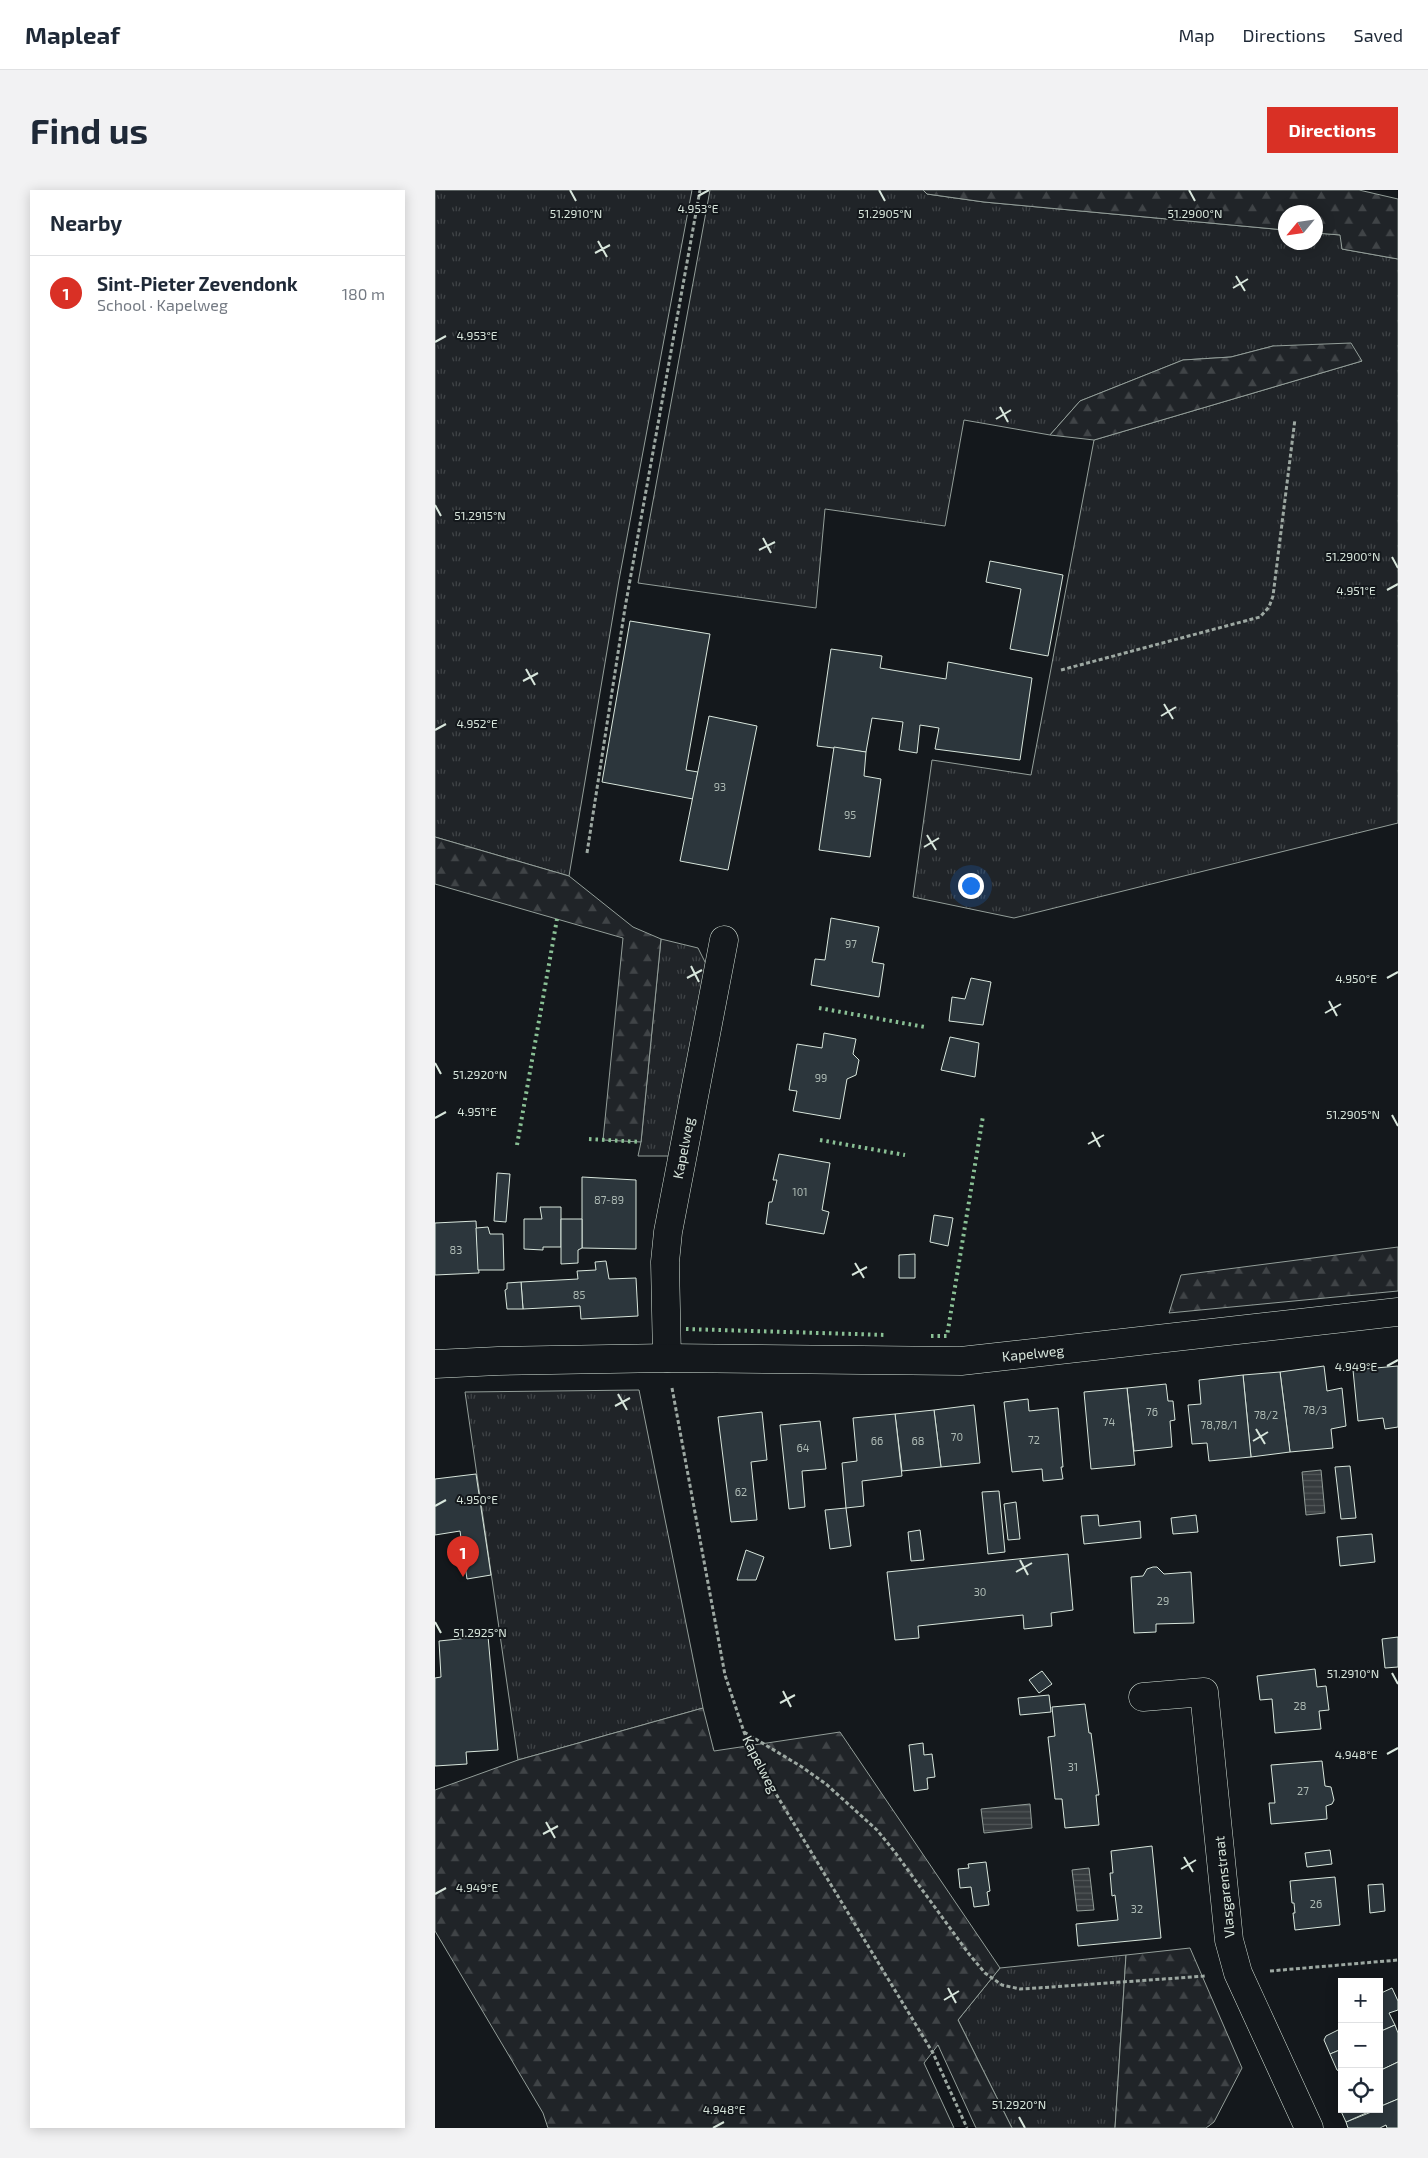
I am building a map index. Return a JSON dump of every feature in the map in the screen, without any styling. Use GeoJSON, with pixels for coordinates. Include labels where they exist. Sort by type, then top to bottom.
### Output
{"type":"FeatureCollection","features":[{"type":"Feature","properties":{"kind":"street","name":"Kapelweg"},"geometry":{"type":"LineString","coordinates":[[667,1358],[665,1262],[668,1232],[724,940]]}},
{"type":"Feature","properties":{"kind":"street","name":"Kapelweg"},"geometry":{"type":"LineString","coordinates":[[435,1364],[667,1358],[961,1361],[1398,1312]]}},
{"type":"Feature","properties":{"kind":"street","name":"Vlasgarenstraat"},"geometry":{"type":"LineString","coordinates":[[1143,1697],[1203,1692],[1229,1940],[1238,1973],[1309,2128]]}},
{"type":"Feature","properties":{"kind":"path"},"geometry":{"type":"LineString","coordinates":[[587,854],[625,608],[700,190]]}},
{"type":"Feature","properties":{"kind":"path"},"geometry":{"type":"LineString","coordinates":[[1061,670],[1260,617],[1269,607],[1273,596],[1295,419]]}},
{"type":"Feature","properties":{"kind":"path","name":"Kapelweg"},"geometry":{"type":"LineString","coordinates":[[667,1358],[725,1675],[743,1732],[759,1766],[933,2053],[967,2128]]}},
{"type":"Feature","properties":{"kind":"path"},"geometry":{"type":"LineString","coordinates":[[743,1732],[802,1767],[826,1784],[877,1830],[969,1954],[985,1973],[1002,1986],[1020,1989],[1037,1988],[1398,1960]]}},
{"type":"Feature","properties":{"kind":"green space"},"geometry":{"type":"Polygon","coordinates":[[[435,190],[692,190],[619,580],[569,876],[435,837],[435,190]]]}},
{"type":"Feature","properties":{"kind":"green space"},"geometry":{"type":"Polygon","coordinates":[[[710,190],[923,190],[927,194],[984,202],[1278,229],[1278,250],[1323,250],[1323,234],[1341,235],[1342,249],[1398,259],[1398,823],[1014,918],[913,897],[932,760],[1031,775],[1094,440],[1362,361],[1273,346],[1231,357],[1183,360],[1080,401],[1050,435],[964,420],[945,526],[825,509],[816,608],[638,583],[710,190]]]}},
{"type":"Feature","properties":{"kind":"green space"},"geometry":{"type":"Polygon","coordinates":[[[923,190],[1359,190],[1398,199],[1398,259],[1342,249],[1340,235],[1323,234],[1323,205],[1278,205],[1278,229],[984,202],[927,194],[923,190]]]}},
{"type":"Feature","properties":{"kind":"green space"},"geometry":{"type":"Polygon","coordinates":[[[1351,343],[1362,361],[1094,440],[1050,435],[1080,401],[1183,360],[1231,357],[1273,346],[1351,343]]]}},
{"type":"Feature","properties":{"kind":"green space"},"geometry":{"type":"Polygon","coordinates":[[[435,837],[569,876],[633,927],[661,939],[641,1142],[603,1140],[623,938],[435,884],[435,837]]]}},
{"type":"Feature","properties":{"kind":"green space"},"geometry":{"type":"Polygon","coordinates":[[[661,939],[698,948],[706,964],[674,1156],[638,1156],[641,1142],[661,939]]]}},
{"type":"Feature","properties":{"kind":"green space"},"geometry":{"type":"Polygon","coordinates":[[[1398,1247],[1398,1291],[1169,1313],[1181,1275],[1398,1247]]]}},
{"type":"Feature","properties":{"kind":"green space"},"geometry":{"type":"Polygon","coordinates":[[[639,1390],[703,1708],[518,1760],[465,1392],[639,1390]]]}},
{"type":"Feature","properties":{"kind":"green space"},"geometry":{"type":"Polygon","coordinates":[[[703,1708],[714,1751],[840,1732],[1000,1968],[958,2020],[1012,2128],[976,2128],[938,2045],[924,2063],[954,2128],[548,2128],[543,2113],[435,1931],[435,1790],[518,1760],[703,1708]]]}},
{"type":"Feature","properties":{"kind":"green space"},"geometry":{"type":"Polygon","coordinates":[[[1190,1948],[1242,2068],[1214,2122],[1206,2128],[1115,2128],[1126,1955],[1190,1948]]]}},
{"type":"Feature","properties":{"kind":"green space"},"geometry":{"type":"Polygon","coordinates":[[[1126,1955],[1115,2128],[1012,2128],[958,2020],[1000,1968],[1126,1955]]]}},
{"type":"Feature","properties":{"kind":"shaded area"},"geometry":{"type":"Polygon","coordinates":[[[1321,1470],[1325,1513],[1306,1515],[1302,1472],[1321,1470]]]}},
{"type":"Feature","properties":{"kind":"shaded area"},"geometry":{"type":"Polygon","coordinates":[[[1030,1804],[1032,1828],[984,1833],[981,1809],[1030,1804]]]}},
{"type":"Feature","properties":{"kind":"shaded area"},"geometry":{"type":"Polygon","coordinates":[[[1089,1868],[1094,1910],[1077,1911],[1072,1870],[1089,1868]]]}},
{"type":"Feature","properties":{"kind":"building"},"geometry":{"type":"Polygon","coordinates":[[[990,561],[1063,575],[1048,656],[1010,649],[1021,589],[986,582],[990,561]]]}},
{"type":"Feature","properties":{"kind":"building"},"geometry":{"type":"Polygon","coordinates":[[[630,621],[710,634],[686,770],[698,772],[693,799],[602,782],[630,621]]]}},
{"type":"Feature","properties":{"kind":"building"},"geometry":{"type":"Polygon","coordinates":[[[831,649],[882,656],[880,668],[946,679],[948,662],[1032,678],[1020,760],[935,749],[939,728],[920,725],[917,753],[899,750],[903,722],[872,718],[866,752],[817,746],[831,649]]]}},
{"type":"Feature","properties":{"kind":"building"},"geometry":{"type":"Polygon","coordinates":[[[709,716],[757,726],[728,870],[680,861],[709,716]]]}},
{"type":"Feature","properties":{"kind":"building"},"geometry":{"type":"Polygon","coordinates":[[[834,747],[866,752],[864,776],[881,779],[870,857],[819,850],[834,747]]]}},
{"type":"Feature","properties":{"kind":"building"},"geometry":{"type":"Polygon","coordinates":[[[831,918],[879,927],[872,962],[884,964],[879,997],[811,985],[815,959],[825,960],[831,918]]]}},
{"type":"Feature","properties":{"kind":"building"},"geometry":{"type":"Polygon","coordinates":[[[971,978],[991,982],[983,1025],[949,1021],[952,997],[965,999],[971,978]]]}},
{"type":"Feature","properties":{"kind":"building"},"geometry":{"type":"Polygon","coordinates":[[[824,1033],[856,1039],[853,1054],[859,1060],[856,1075],[847,1079],[840,1119],[793,1111],[797,1091],[789,1090],[797,1044],[822,1048],[824,1033]]]}},
{"type":"Feature","properties":{"kind":"building"},"geometry":{"type":"Polygon","coordinates":[[[950,1037],[979,1043],[975,1077],[941,1070],[950,1037]]]}},
{"type":"Feature","properties":{"kind":"building"},"geometry":{"type":"Polygon","coordinates":[[[779,1154],[830,1163],[822,1210],[829,1212],[824,1234],[766,1224],[769,1202],[772,1202],[777,1180],[773,1180],[779,1154]]]}},
{"type":"Feature","properties":{"kind":"building"},"geometry":{"type":"Polygon","coordinates":[[[497,1173],[510,1174],[506,1222],[494,1221],[497,1173]]]}},
{"type":"Feature","properties":{"kind":"building"},"geometry":{"type":"Polygon","coordinates":[[[582,1177],[636,1180],[636,1249],[582,1248],[582,1177]]]}},
{"type":"Feature","properties":{"kind":"building"},"geometry":{"type":"Polygon","coordinates":[[[540,1207],[561,1207],[561,1247],[543,1247],[543,1250],[524,1249],[524,1219],[542,1219],[540,1207]]]}},
{"type":"Feature","properties":{"kind":"building"},"geometry":{"type":"Polygon","coordinates":[[[934,1215],[953,1218],[948,1246],[930,1242],[934,1215]]]}},
{"type":"Feature","properties":{"kind":"building"},"geometry":{"type":"Polygon","coordinates":[[[561,1219],[582,1219],[582,1248],[578,1250],[578,1263],[561,1264],[561,1219]]]}},
{"type":"Feature","properties":{"kind":"building"},"geometry":{"type":"Polygon","coordinates":[[[476,1221],[479,1273],[435,1275],[435,1223],[476,1221]]]}},
{"type":"Feature","properties":{"kind":"building"},"geometry":{"type":"Polygon","coordinates":[[[488,1227],[490,1234],[503,1234],[504,1270],[478,1270],[476,1228],[488,1227]]]}},
{"type":"Feature","properties":{"kind":"building"},"geometry":{"type":"Polygon","coordinates":[[[915,1254],[915,1278],[899,1278],[899,1255],[915,1254]]]}},
{"type":"Feature","properties":{"kind":"building"},"geometry":{"type":"Polygon","coordinates":[[[606,1261],[609,1279],[636,1278],[638,1316],[581,1319],[580,1306],[523,1309],[521,1282],[578,1279],[577,1271],[596,1270],[595,1262],[606,1261]]]}},
{"type":"Feature","properties":{"kind":"building"},"geometry":{"type":"Polygon","coordinates":[[[521,1282],[523,1309],[507,1309],[505,1290],[507,1289],[507,1283],[521,1282]]]}},
{"type":"Feature","properties":{"kind":"building"},"geometry":{"type":"Polygon","coordinates":[[[1324,1366],[1327,1391],[1342,1388],[1346,1426],[1331,1429],[1333,1448],[1290,1452],[1280,1372],[1324,1366]]]}},
{"type":"Feature","properties":{"kind":"building"},"geometry":{"type":"Polygon","coordinates":[[[1398,1366],[1398,1427],[1385,1429],[1383,1418],[1358,1421],[1353,1370],[1398,1366]]]}},
{"type":"Feature","properties":{"kind":"building"},"geometry":{"type":"Polygon","coordinates":[[[1280,1372],[1290,1452],[1251,1457],[1243,1375],[1280,1372]]]}},
{"type":"Feature","properties":{"kind":"building"},"geometry":{"type":"Polygon","coordinates":[[[1243,1375],[1251,1457],[1209,1461],[1207,1443],[1192,1444],[1188,1405],[1201,1404],[1199,1380],[1243,1375]]]}},
{"type":"Feature","properties":{"kind":"building"},"geometry":{"type":"Polygon","coordinates":[[[1166,1384],[1168,1401],[1173,1401],[1175,1420],[1170,1421],[1172,1447],[1134,1451],[1127,1388],[1166,1384]]]}},
{"type":"Feature","properties":{"kind":"building"},"geometry":{"type":"Polygon","coordinates":[[[1127,1388],[1135,1465],[1091,1469],[1084,1392],[1127,1388]]]}},
{"type":"Feature","properties":{"kind":"building"},"geometry":{"type":"Polygon","coordinates":[[[1028,1399],[1029,1411],[1058,1408],[1063,1479],[1043,1481],[1042,1469],[1012,1472],[1004,1402],[1028,1399]]]}},
{"type":"Feature","properties":{"kind":"building"},"geometry":{"type":"Polygon","coordinates":[[[974,1405],[980,1463],[941,1467],[934,1410],[974,1405]]]}},
{"type":"Feature","properties":{"kind":"building"},"geometry":{"type":"Polygon","coordinates":[[[934,1410],[941,1467],[902,1471],[895,1414],[934,1410]]]}},
{"type":"Feature","properties":{"kind":"building"},"geometry":{"type":"Polygon","coordinates":[[[762,1412],[767,1460],[751,1462],[757,1520],[731,1522],[718,1417],[762,1412]]]}},
{"type":"Feature","properties":{"kind":"building"},"geometry":{"type":"Polygon","coordinates":[[[895,1414],[902,1476],[862,1481],[864,1506],[846,1508],[842,1463],[857,1461],[853,1418],[895,1414]]]}},
{"type":"Feature","properties":{"kind":"building"},"geometry":{"type":"Polygon","coordinates":[[[820,1421],[826,1469],[802,1471],[805,1507],[789,1509],[780,1425],[820,1421]]]}},
{"type":"Feature","properties":{"kind":"building"},"geometry":{"type":"Polygon","coordinates":[[[1350,1466],[1356,1518],[1341,1519],[1335,1467],[1350,1466]]]}},
{"type":"Feature","properties":{"kind":"building"},"geometry":{"type":"Polygon","coordinates":[[[476,1474],[491,1575],[467,1579],[460,1531],[435,1535],[435,1479],[476,1474]]]}},
{"type":"Feature","properties":{"kind":"building"},"geometry":{"type":"Polygon","coordinates":[[[999,1491],[1005,1552],[988,1554],[982,1492],[999,1491]]]}},
{"type":"Feature","properties":{"kind":"building"},"geometry":{"type":"Polygon","coordinates":[[[1016,1502],[1020,1539],[1008,1540],[1004,1504],[1016,1502]]]}},
{"type":"Feature","properties":{"kind":"building"},"geometry":{"type":"Polygon","coordinates":[[[846,1508],[851,1546],[830,1549],[825,1510],[846,1508]]]}},
{"type":"Feature","properties":{"kind":"building"},"geometry":{"type":"Polygon","coordinates":[[[1098,1515],[1099,1526],[1140,1521],[1141,1538],[1084,1544],[1081,1516],[1098,1515]]]}},
{"type":"Feature","properties":{"kind":"building"},"geometry":{"type":"Polygon","coordinates":[[[1196,1515],[1198,1532],[1173,1534],[1171,1518],[1196,1515]]]}},
{"type":"Feature","properties":{"kind":"building"},"geometry":{"type":"Polygon","coordinates":[[[920,1530],[924,1560],[911,1561],[908,1532],[920,1530]]]}},
{"type":"Feature","properties":{"kind":"building"},"geometry":{"type":"Polygon","coordinates":[[[1372,1534],[1375,1562],[1340,1566],[1337,1537],[1372,1534]]]}},
{"type":"Feature","properties":{"kind":"building"},"geometry":{"type":"Polygon","coordinates":[[[746,1550],[764,1557],[756,1580],[737,1580],[746,1550]]]}},
{"type":"Feature","properties":{"kind":"building"},"geometry":{"type":"Polygon","coordinates":[[[1068,1554],[1073,1610],[1051,1613],[1052,1626],[1024,1629],[1023,1615],[918,1626],[919,1638],[895,1640],[887,1572],[1068,1554]]]}},
{"type":"Feature","properties":{"kind":"building"},"geometry":{"type":"Polygon","coordinates":[[[1157,1567],[1164,1574],[1191,1572],[1194,1623],[1156,1624],[1156,1632],[1134,1633],[1131,1577],[1143,1576],[1147,1569],[1157,1567]]]}},
{"type":"Feature","properties":{"kind":"building"},"geometry":{"type":"Polygon","coordinates":[[[488,1636],[498,1750],[466,1752],[467,1764],[435,1766],[435,1678],[441,1677],[439,1641],[488,1636]]]}},
{"type":"Feature","properties":{"kind":"building"},"geometry":{"type":"Polygon","coordinates":[[[1398,1637],[1398,1667],[1385,1668],[1382,1639],[1398,1637]]]}},
{"type":"Feature","properties":{"kind":"building"},"geometry":{"type":"Polygon","coordinates":[[[1315,1669],[1317,1687],[1326,1686],[1329,1710],[1319,1711],[1321,1729],[1275,1733],[1272,1699],[1260,1700],[1257,1676],[1315,1669]]]}},
{"type":"Feature","properties":{"kind":"building"},"geometry":{"type":"Polygon","coordinates":[[[1042,1671],[1052,1684],[1039,1693],[1029,1680],[1042,1671]]]}},
{"type":"Feature","properties":{"kind":"building"},"geometry":{"type":"Polygon","coordinates":[[[1049,1695],[1051,1712],[1020,1715],[1018,1698],[1049,1695]]]}},
{"type":"Feature","properties":{"kind":"building"},"geometry":{"type":"Polygon","coordinates":[[[1085,1704],[1089,1733],[1091,1733],[1099,1795],[1096,1795],[1099,1825],[1065,1828],[1062,1799],[1055,1799],[1048,1737],[1055,1736],[1052,1707],[1085,1704]]]}},
{"type":"Feature","properties":{"kind":"building"},"geometry":{"type":"Polygon","coordinates":[[[923,1743],[924,1755],[932,1754],[935,1777],[927,1778],[928,1789],[914,1791],[909,1745],[923,1743]]]}},
{"type":"Feature","properties":{"kind":"building"},"geometry":{"type":"Polygon","coordinates":[[[1322,1761],[1325,1786],[1331,1787],[1334,1800],[1332,1804],[1326,1806],[1327,1819],[1271,1824],[1269,1803],[1275,1803],[1271,1765],[1322,1761]]]}},
{"type":"Feature","properties":{"kind":"building"},"geometry":{"type":"Polygon","coordinates":[[[1152,1846],[1161,1938],[1078,1946],[1076,1924],[1118,1920],[1115,1895],[1112,1896],[1110,1873],[1113,1873],[1111,1851],[1152,1846]]]}},
{"type":"Feature","properties":{"kind":"building"},"geometry":{"type":"Polygon","coordinates":[[[1330,1850],[1332,1864],[1307,1867],[1305,1853],[1330,1850]]]}},
{"type":"Feature","properties":{"kind":"building"},"geometry":{"type":"Polygon","coordinates":[[[986,1862],[990,1891],[987,1892],[989,1905],[974,1907],[971,1887],[960,1888],[958,1869],[969,1868],[968,1864],[986,1862]]]}},
{"type":"Feature","properties":{"kind":"building"},"geometry":{"type":"Polygon","coordinates":[[[1335,1877],[1340,1925],[1295,1930],[1294,1903],[1292,1903],[1290,1881],[1335,1877]]]}},
{"type":"Feature","properties":{"kind":"building"},"geometry":{"type":"Polygon","coordinates":[[[1383,1884],[1385,1911],[1370,1913],[1368,1885],[1383,1884]]]}},
{"type":"Feature","properties":{"kind":"building"},"geometry":{"type":"Polygon","coordinates":[[[1392,1988],[1398,2001],[1398,2010],[1389,2013],[1395,2025],[1383,2030],[1383,2023],[1383,1992],[1392,1988]]]}},
{"type":"Feature","properties":{"kind":"building"},"geometry":{"type":"Polygon","coordinates":[[[1395,2025],[1398,2033],[1398,2062],[1383,2069],[1383,2068],[1383,2030],[1395,2025]]]}},
{"type":"Feature","properties":{"kind":"building"},"geometry":{"type":"Polygon","coordinates":[[[1338,2030],[1338,2051],[1330,2054],[1324,2040],[1326,2036],[1338,2030]]]}},
{"type":"Feature","properties":{"kind":"building"},"geometry":{"type":"Polygon","coordinates":[[[1338,2051],[1338,2070],[1337,2070],[1330,2054],[1338,2051]]]}},
{"type":"Feature","properties":{"kind":"building"},"geometry":{"type":"Polygon","coordinates":[[[1398,2062],[1398,2099],[1383,2105],[1383,2069],[1398,2062]]]}},
{"type":"Feature","properties":{"kind":"building"},"geometry":{"type":"Polygon","coordinates":[[[1398,2099],[1398,2128],[1387,2128],[1386,2125],[1380,2128],[1348,2128],[1346,2122],[1369,2113],[1383,2113],[1383,2105],[1398,2099]]]}},
{"type":"Feature","properties":{"kind":"building"},"geometry":{"type":"Polygon","coordinates":[[[1342,2113],[1366,2113],[1346,2122],[1342,2113]]]}},
{"type":"Feature","properties":{"kind":"hedge"},"geometry":{"type":"LineString","coordinates":[[517,1145],[557,919]]}},
{"type":"Feature","properties":{"kind":"hedge"},"geometry":{"type":"LineString","coordinates":[[819,1008],[925,1027]]}},
{"type":"Feature","properties":{"kind":"hedge"},"geometry":{"type":"LineString","coordinates":[[931,1336],[947,1336],[983,1116]]}},
{"type":"Feature","properties":{"kind":"hedge"},"geometry":{"type":"LineString","coordinates":[[589,1139],[641,1142]]}},
{"type":"Feature","properties":{"kind":"hedge"},"geometry":{"type":"LineString","coordinates":[[820,1140],[905,1155]]}},
{"type":"Feature","properties":{"kind":"hedge"},"geometry":{"type":"LineString","coordinates":[[686,1329],[887,1335]]}},
{"type":"Feature","properties":{"kind":"place","name":"Sint-Pieter Zevendonk"},"geometry":{"type":"Point","coordinates":[463,1577]}}]}
